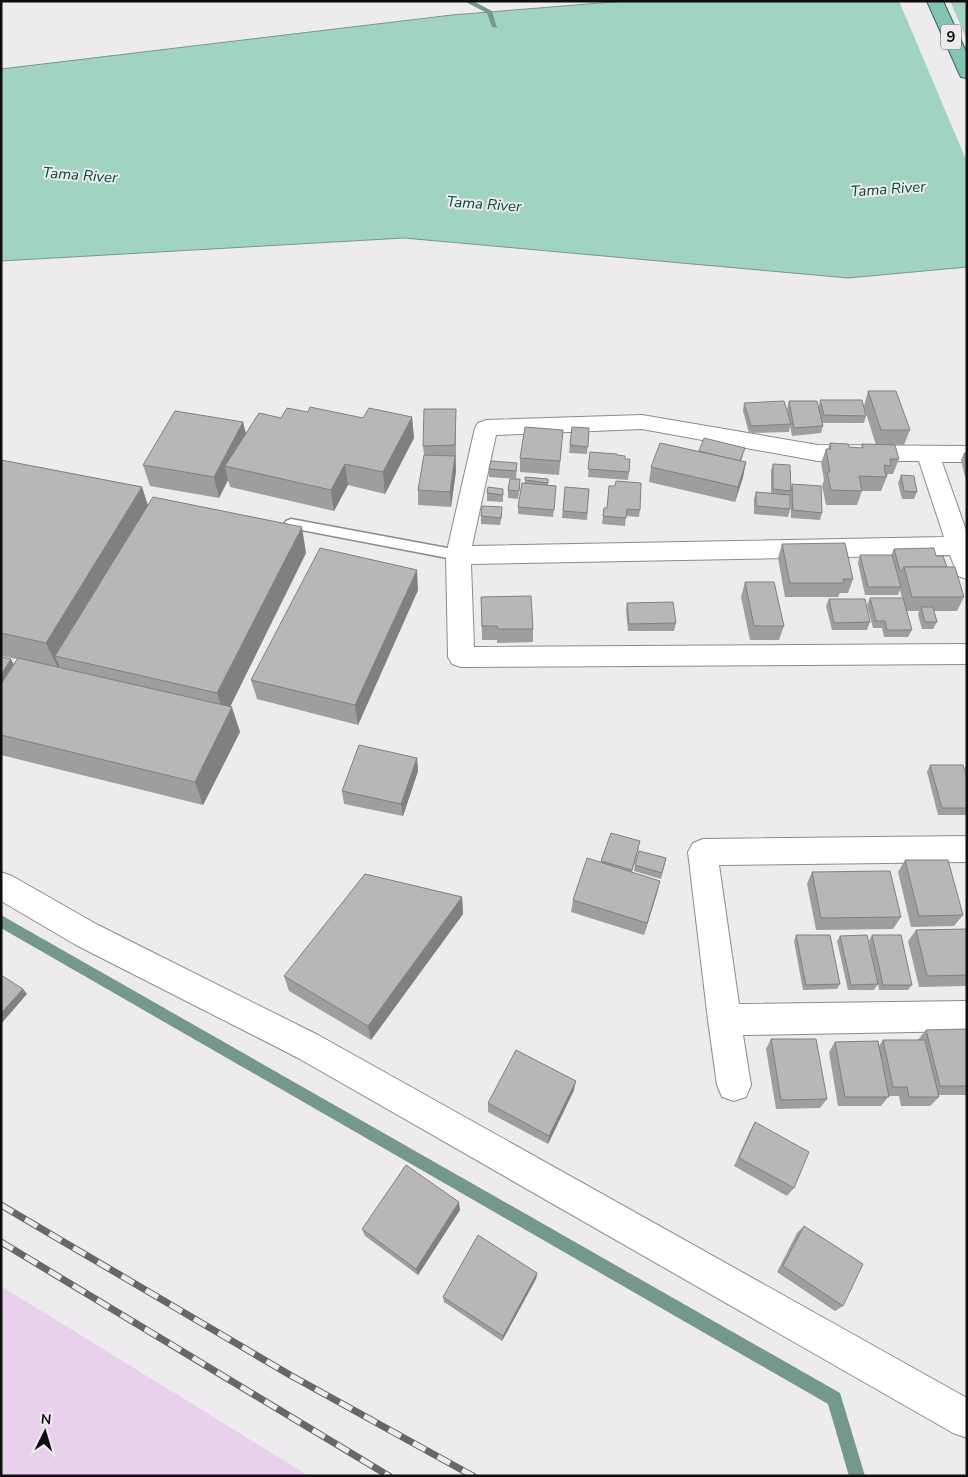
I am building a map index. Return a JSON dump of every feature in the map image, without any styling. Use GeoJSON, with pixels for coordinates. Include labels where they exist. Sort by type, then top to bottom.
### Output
{"type":"FeatureCollection","features":[{"type":"Feature","properties":{"kind":"main road","name":"9"},"geometry":{"type":"LineString","coordinates":[[935,1],[967,73]]}},
{"type":"Feature","properties":{"kind":"street"},"geometry":{"type":"LineString","coordinates":[[967,454],[818,453],[642,422],[486,428],[458,556],[461,657],[967,654]]}},
{"type":"Feature","properties":{"kind":"street"},"geometry":{"type":"LineString","coordinates":[[928,453],[967,570]]}},
{"type":"Feature","properties":{"kind":"street"},"geometry":{"type":"LineString","coordinates":[[458,556],[959,546]]}},
{"type":"Feature","properties":{"kind":"street"},"geometry":{"type":"LineString","coordinates":[[734,1085],[702,852],[967,849]]}},
{"type":"Feature","properties":{"kind":"street"},"geometry":{"type":"LineString","coordinates":[[1,885],[87,935],[309,1047],[967,1419]]}},
{"type":"Feature","properties":{"kind":"street"},"geometry":{"type":"LineString","coordinates":[[724,1020],[967,1016]]}},
{"type":"Feature","properties":{"kind":"lane"},"geometry":{"type":"LineString","coordinates":[[291,524],[458,556]]}},
{"type":"Feature","properties":{"kind":"shaded area"},"geometry":{"type":"Polygon","coordinates":[[[1,1286],[309,1476],[1,1476],[1,1286]]]}},
{"type":"Feature","properties":{"kind":"water","name":"Tama River"},"geometry":{"type":"Polygon","coordinates":[[[625,1],[967,1],[967,267],[848,278],[404,238],[1,261],[1,69],[452,15],[625,1]]]}},
{"type":"Feature","properties":{"kind":"pier"},"geometry":{"type":"Polygon","coordinates":[[[899,1],[950,1],[967,40],[967,162],[899,1]]]}},
{"type":"Feature","properties":{"kind":"building"},"geometry":{"type":"Polygon","coordinates":[[[868,391],[896,391],[910,430],[881,430],[868,391]]]}},
{"type":"Feature","properties":{"kind":"building"},"geometry":{"type":"Polygon","coordinates":[[[820,400],[862,400],[866,416],[824,415],[820,400]]]}},
{"type":"Feature","properties":{"kind":"building"},"geometry":{"type":"Polygon","coordinates":[[[784,401],[791,424],[751,426],[744,403],[784,401]]]}},
{"type":"Feature","properties":{"kind":"building"},"geometry":{"type":"Polygon","coordinates":[[[789,401],[817,401],[823,426],[794,428],[789,401]]]}},
{"type":"Feature","properties":{"kind":"building"},"geometry":{"type":"Polygon","coordinates":[[[310,407],[363,418],[369,408],[412,417],[383,472],[345,464],[331,490],[225,466],[259,413],[281,418],[287,408],[308,412],[310,407]]]}},
{"type":"Feature","properties":{"kind":"building"},"geometry":{"type":"Polygon","coordinates":[[[424,409],[456,409],[455,445],[423,446],[424,409]]]}},
{"type":"Feature","properties":{"kind":"building"},"geometry":{"type":"Polygon","coordinates":[[[175,411],[243,422],[214,477],[143,465],[175,411]]]}},
{"type":"Feature","properties":{"kind":"building"},"geometry":{"type":"Polygon","coordinates":[[[525,427],[563,430],[560,461],[520,458],[525,427]]]}},
{"type":"Feature","properties":{"kind":"building"},"geometry":{"type":"Polygon","coordinates":[[[572,427],[589,428],[588,447],[570,445],[572,427]]]}},
{"type":"Feature","properties":{"kind":"building"},"geometry":{"type":"Polygon","coordinates":[[[704,438],[745,448],[740,461],[699,451],[704,438]]]}},
{"type":"Feature","properties":{"kind":"building"},"geometry":{"type":"Polygon","coordinates":[[[660,443],[746,462],[738,487],[651,467],[660,443]]]}},
{"type":"Feature","properties":{"kind":"building"},"geometry":{"type":"Polygon","coordinates":[[[830,443],[848,444],[849,447],[863,448],[862,444],[895,445],[899,459],[890,459],[891,466],[884,465],[886,477],[859,476],[862,491],[831,490],[827,472],[830,472],[826,449],[831,449],[830,443]]]}},
{"type":"Feature","properties":{"kind":"building"},"geometry":{"type":"Polygon","coordinates":[[[590,452],[625,456],[625,459],[630,459],[629,472],[588,469],[590,452]]]}},
{"type":"Feature","properties":{"kind":"building"},"geometry":{"type":"Polygon","coordinates":[[[964,453],[967,453],[967,464],[964,453]]]}},
{"type":"Feature","properties":{"kind":"building"},"geometry":{"type":"Polygon","coordinates":[[[424,455],[455,456],[450,492],[418,490],[424,455]]]}},
{"type":"Feature","properties":{"kind":"building"},"geometry":{"type":"Polygon","coordinates":[[[1,460],[142,487],[46,643],[1,633],[1,460]]]}},
{"type":"Feature","properties":{"kind":"building"},"geometry":{"type":"Polygon","coordinates":[[[491,461],[517,463],[516,471],[489,469],[491,461]]]}},
{"type":"Feature","properties":{"kind":"building"},"geometry":{"type":"Polygon","coordinates":[[[773,464],[790,465],[791,491],[773,489],[773,464]]]}},
{"type":"Feature","properties":{"kind":"building"},"geometry":{"type":"Polygon","coordinates":[[[901,475],[914,476],[917,492],[904,491],[901,475]]]}},
{"type":"Feature","properties":{"kind":"building"},"geometry":{"type":"Polygon","coordinates":[[[525,477],[548,479],[548,483],[525,480],[525,477]]]}},
{"type":"Feature","properties":{"kind":"building"},"geometry":{"type":"Polygon","coordinates":[[[510,479],[520,479],[519,491],[508,490],[510,479]]]}},
{"type":"Feature","properties":{"kind":"building"},"geometry":{"type":"Polygon","coordinates":[[[616,481],[641,483],[640,510],[627,509],[626,518],[603,516],[604,508],[607,508],[609,486],[615,486],[616,481]]]}},
{"type":"Feature","properties":{"kind":"building"},"geometry":{"type":"Polygon","coordinates":[[[522,483],[556,486],[554,510],[518,507],[522,483]]]}},
{"type":"Feature","properties":{"kind":"building"},"geometry":{"type":"Polygon","coordinates":[[[792,484],[821,486],[822,513],[793,510],[792,484]]]}},
{"type":"Feature","properties":{"kind":"building"},"geometry":{"type":"Polygon","coordinates":[[[488,487],[503,489],[503,495],[487,493],[488,487]]]}},
{"type":"Feature","properties":{"kind":"building"},"geometry":{"type":"Polygon","coordinates":[[[565,487],[589,489],[587,513],[563,511],[565,487]]]}},
{"type":"Feature","properties":{"kind":"building"},"geometry":{"type":"Polygon","coordinates":[[[756,492],[790,495],[790,509],[756,506],[756,492]]]}},
{"type":"Feature","properties":{"kind":"building"},"geometry":{"type":"Polygon","coordinates":[[[153,497],[302,527],[217,693],[55,656],[153,497]]]}},
{"type":"Feature","properties":{"kind":"building"},"geometry":{"type":"Polygon","coordinates":[[[482,506],[502,507],[501,518],[481,516],[482,506]]]}},
{"type":"Feature","properties":{"kind":"building"},"geometry":{"type":"Polygon","coordinates":[[[845,543],[853,579],[843,579],[844,583],[790,583],[782,544],[845,543]]]}},
{"type":"Feature","properties":{"kind":"building"},"geometry":{"type":"Polygon","coordinates":[[[320,548],[417,570],[355,705],[251,680],[320,548]]]}},
{"type":"Feature","properties":{"kind":"building"},"geometry":{"type":"Polygon","coordinates":[[[934,548],[936,556],[943,556],[947,567],[904,567],[900,571],[894,549],[934,548]]]}},
{"type":"Feature","properties":{"kind":"building"},"geometry":{"type":"Polygon","coordinates":[[[860,555],[892,555],[901,587],[868,587],[860,555]]]}},
{"type":"Feature","properties":{"kind":"building"},"geometry":{"type":"Polygon","coordinates":[[[904,567],[955,567],[964,597],[912,597],[904,567]]]}},
{"type":"Feature","properties":{"kind":"building"},"geometry":{"type":"Polygon","coordinates":[[[745,582],[774,582],[784,626],[754,626],[745,582]]]}},
{"type":"Feature","properties":{"kind":"building"},"geometry":{"type":"Polygon","coordinates":[[[531,596],[533,629],[498,629],[497,626],[482,626],[481,597],[531,596]]]}},
{"type":"Feature","properties":{"kind":"building"},"geometry":{"type":"Polygon","coordinates":[[[870,598],[903,598],[912,630],[887,630],[885,621],[876,621],[870,598]]]}},
{"type":"Feature","properties":{"kind":"building"},"geometry":{"type":"Polygon","coordinates":[[[829,599],[865,599],[870,622],[834,623],[829,599]]]}},
{"type":"Feature","properties":{"kind":"building"},"geometry":{"type":"Polygon","coordinates":[[[673,602],[676,623],[629,624],[627,603],[673,602]]]}},
{"type":"Feature","properties":{"kind":"building"},"geometry":{"type":"Polygon","coordinates":[[[921,607],[933,607],[937,622],[925,622],[921,607]]]}},
{"type":"Feature","properties":{"kind":"building"},"geometry":{"type":"Polygon","coordinates":[[[1,657],[11,659],[1,675],[1,657]]]}},
{"type":"Feature","properties":{"kind":"building"},"geometry":{"type":"Polygon","coordinates":[[[18,658],[232,707],[195,782],[1,735],[1,684],[18,658]]]}},
{"type":"Feature","properties":{"kind":"building"},"geometry":{"type":"Polygon","coordinates":[[[359,745],[417,758],[401,804],[342,791],[359,745]]]}},
{"type":"Feature","properties":{"kind":"building"},"geometry":{"type":"Polygon","coordinates":[[[930,765],[963,765],[967,779],[967,808],[942,808],[930,765]]]}},
{"type":"Feature","properties":{"kind":"building"},"geometry":{"type":"Polygon","coordinates":[[[611,833],[640,841],[632,870],[601,861],[611,833]]]}},
{"type":"Feature","properties":{"kind":"building"},"geometry":{"type":"Polygon","coordinates":[[[639,851],[666,858],[662,873],[635,865],[639,851]]]}},
{"type":"Feature","properties":{"kind":"building"},"geometry":{"type":"Polygon","coordinates":[[[587,858],[660,881],[647,923],[573,900],[587,858]]]}},
{"type":"Feature","properties":{"kind":"building"},"geometry":{"type":"Polygon","coordinates":[[[905,860],[948,860],[963,915],[919,916],[905,860]]]}},
{"type":"Feature","properties":{"kind":"building"},"geometry":{"type":"Polygon","coordinates":[[[890,871],[901,917],[821,918],[812,872],[890,871]]]}},
{"type":"Feature","properties":{"kind":"building"},"geometry":{"type":"Polygon","coordinates":[[[365,874],[462,897],[368,1026],[284,976],[365,874]]]}},
{"type":"Feature","properties":{"kind":"building"},"geometry":{"type":"Polygon","coordinates":[[[967,929],[967,975],[927,976],[916,930],[967,929]]]}},
{"type":"Feature","properties":{"kind":"building"},"geometry":{"type":"Polygon","coordinates":[[[796,935],[830,935],[840,984],[806,985],[796,935]]]}},
{"type":"Feature","properties":{"kind":"building"},"geometry":{"type":"Polygon","coordinates":[[[867,935],[878,984],[851,985],[840,936],[867,935]]]}},
{"type":"Feature","properties":{"kind":"building"},"geometry":{"type":"Polygon","coordinates":[[[872,935],[901,935],[912,985],[883,985],[872,935]]]}},
{"type":"Feature","properties":{"kind":"building"},"geometry":{"type":"Polygon","coordinates":[[[1,975],[23,989],[1,1013],[1,975]]]}},
{"type":"Feature","properties":{"kind":"building"},"geometry":{"type":"Polygon","coordinates":[[[967,1029],[967,1086],[940,1086],[926,1030],[967,1029]]]}},
{"type":"Feature","properties":{"kind":"building"},"geometry":{"type":"Polygon","coordinates":[[[771,1039],[816,1039],[827,1099],[781,1100],[771,1039]]]}},
{"type":"Feature","properties":{"kind":"building"},"geometry":{"type":"Polygon","coordinates":[[[883,1040],[925,1040],[939,1097],[909,1097],[907,1087],[893,1087],[883,1040]]]}},
{"type":"Feature","properties":{"kind":"building"},"geometry":{"type":"Polygon","coordinates":[[[878,1041],[889,1097],[845,1097],[835,1042],[878,1041]]]}},
{"type":"Feature","properties":{"kind":"building"},"geometry":{"type":"Polygon","coordinates":[[[516,1050],[576,1081],[549,1136],[488,1103],[516,1050]]]}},
{"type":"Feature","properties":{"kind":"building"},"geometry":{"type":"Polygon","coordinates":[[[755,1122],[809,1152],[794,1188],[739,1158],[755,1122]]]}},
{"type":"Feature","properties":{"kind":"building"},"geometry":{"type":"Polygon","coordinates":[[[406,1165],[459,1202],[416,1269],[362,1229],[406,1165]]]}},
{"type":"Feature","properties":{"kind":"building"},"geometry":{"type":"Polygon","coordinates":[[[804,1226],[863,1264],[843,1306],[783,1266],[804,1226]]]}},
{"type":"Feature","properties":{"kind":"building"},"geometry":{"type":"Polygon","coordinates":[[[478,1235],[537,1273],[503,1336],[443,1297],[478,1235]]]}},
{"type":"Feature","properties":{"kind":"waterway"},"geometry":{"type":"LineString","coordinates":[[467,1],[490,12],[495,27]]}},
{"type":"Feature","properties":{"kind":"waterway"},"geometry":{"type":"LineString","coordinates":[[1,921],[834,1399],[857,1476]]}},
{"type":"Feature","properties":{"kind":"railway"},"geometry":{"type":"LineString","coordinates":[[1,1205],[290,1375],[473,1476]]}},
{"type":"Feature","properties":{"kind":"railway"},"geometry":{"type":"LineString","coordinates":[[1,1242],[389,1476]]}}]}
